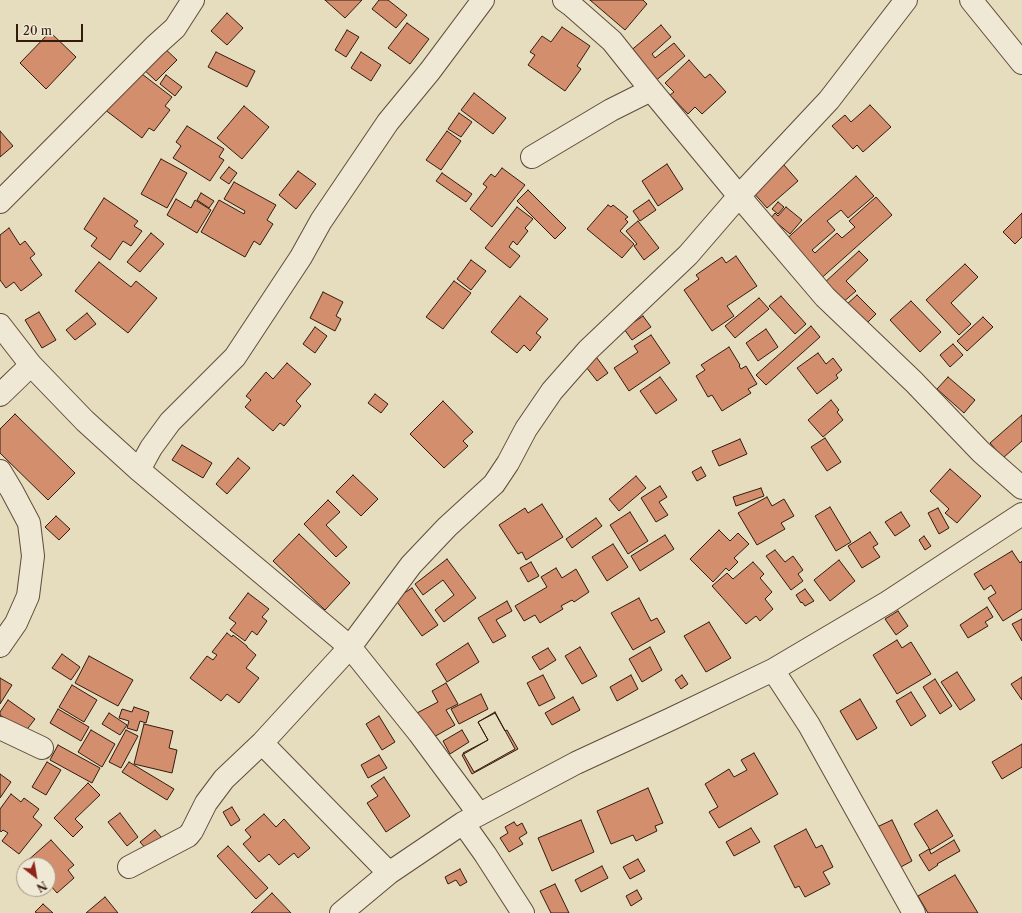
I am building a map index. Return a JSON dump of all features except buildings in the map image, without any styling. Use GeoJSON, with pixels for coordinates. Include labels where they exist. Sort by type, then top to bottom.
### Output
{"type":"FeatureCollection","features":[{"type":"Feature","properties":{"kind":"street"},"geometry":{"type":"LineString","coordinates":[[0,202],[154,46],[175,28],[192,0]]}},
{"type":"Feature","properties":{"kind":"street"},"geometry":{"type":"LineString","coordinates":[[138,470],[151,448],[170,422],[235,357],[301,257],[321,221],[388,122],[430,71],[483,0]]}},
{"type":"Feature","properties":{"kind":"street"},"geometry":{"type":"LineString","coordinates":[[129,867],[188,836],[206,803],[224,779],[262,743],[350,647],[411,565],[446,527],[494,484],[508,463],[526,430],[552,391],[588,350],[688,255],[739,196],[829,100],[906,0]]}},
{"type":"Feature","properties":{"kind":"street"},"geometry":{"type":"LineString","coordinates":[[971,0],[1022,64]]}},
{"type":"Feature","properties":{"kind":"street"},"geometry":{"type":"LineString","coordinates":[[570,2],[612,41],[739,196],[825,297],[914,382],[981,452],[1022,488]]}},
{"type":"Feature","properties":{"kind":"street"},"geometry":{"type":"LineString","coordinates":[[532,157],[611,110],[651,90]]}},
{"type":"Feature","properties":{"kind":"street"},"geometry":{"type":"LineString","coordinates":[[0,325],[31,365],[85,421],[138,470],[350,647],[419,733],[471,819],[485,854],[523,913]]}},
{"type":"Feature","properties":{"kind":"street"},"geometry":{"type":"LineString","coordinates":[[0,395],[31,365]]}},
{"type":"Feature","properties":{"kind":"street"},"geometry":{"type":"LineString","coordinates":[[0,471],[29,523],[33,556],[28,596],[16,623],[0,646]]}},
{"type":"Feature","properties":{"kind":"street"},"geometry":{"type":"LineString","coordinates":[[341,913],[389,873],[471,819],[576,762],[671,719],[773,670],[888,602],[1022,514]]}},
{"type":"Feature","properties":{"kind":"street"},"geometry":{"type":"LineString","coordinates":[[773,670],[808,725],[914,913]]}},
{"type":"Feature","properties":{"kind":"street"},"geometry":{"type":"LineString","coordinates":[[0,728],[42,748]]}},
{"type":"Feature","properties":{"kind":"street"},"geometry":{"type":"LineString","coordinates":[[262,743],[389,873]]}}]}
